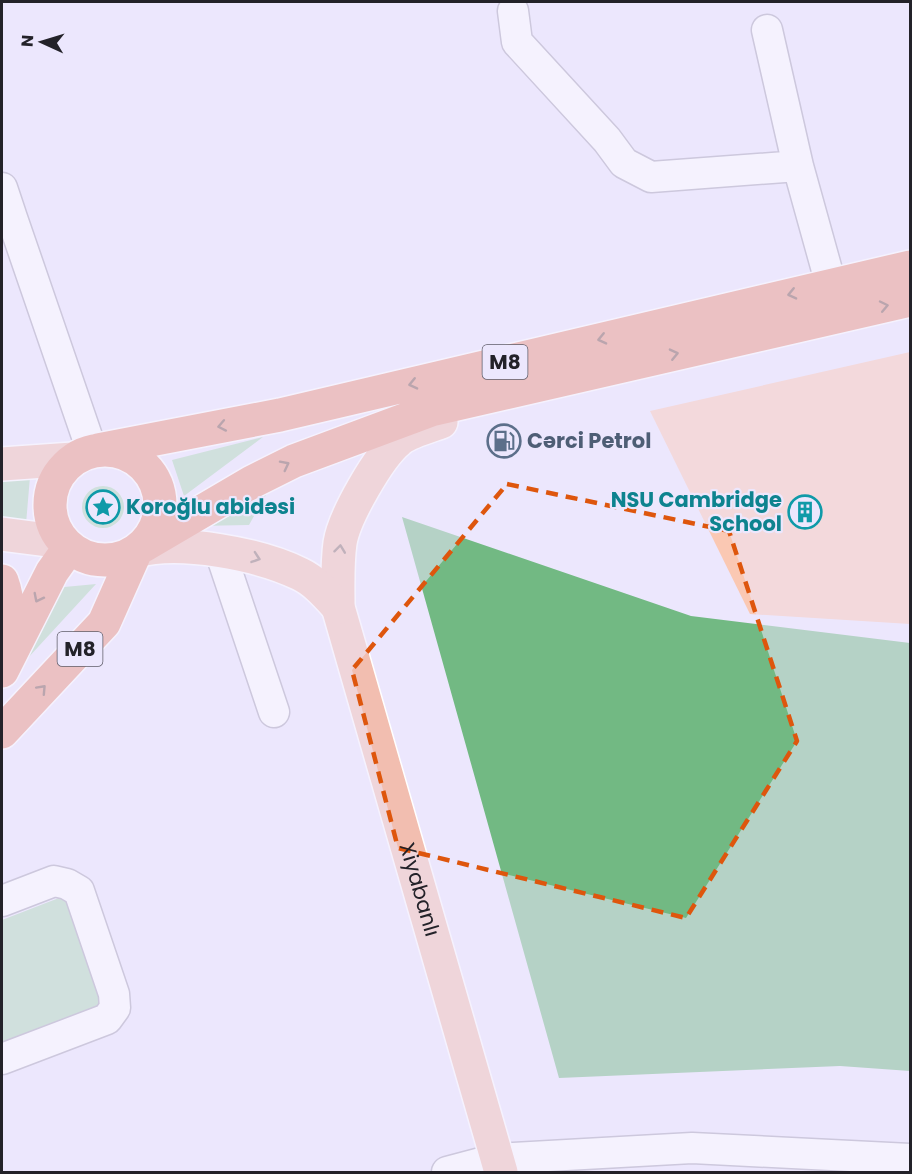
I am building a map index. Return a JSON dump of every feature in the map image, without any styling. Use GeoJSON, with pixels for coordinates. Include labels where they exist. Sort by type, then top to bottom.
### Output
{"type":"FeatureCollection","features":[{"type":"Feature","properties":{"kind":"highway","name":"M8"},"geometry":{"type":"LineString","coordinates":[[88,453],[280,415],[910,267]]}},
{"type":"Feature","properties":{"kind":"highway","name":"M8"},"geometry":{"type":"LineString","coordinates":[[66,545],[79,555],[102,561],[120,559],[294,460],[431,410],[910,300]]}},
{"type":"Feature","properties":{"kind":"highway","name":"M8"},"geometry":{"type":"LineString","coordinates":[[2,732],[104,623],[140,549],[150,538],[159,518],[157,487],[146,468],[120,452],[88,453]]}},
{"type":"Feature","properties":{"kind":"highway"},"geometry":{"type":"LineString","coordinates":[[2,671],[66,545],[55,531],[51,518],[49,505],[51,492],[63,468],[88,453]]}},
{"type":"Feature","properties":{"kind":"highway"},"geometry":{"type":"LineString","coordinates":[[2,581],[6,591],[8,624],[2,656]]}},
{"type":"Feature","properties":{"kind":"main road"},"geometry":{"type":"LineString","coordinates":[[338,607],[337,571],[340,540],[353,507],[368,481],[400,439],[515,391]]}},
{"type":"Feature","properties":{"kind":"main road"},"geometry":{"type":"LineString","coordinates":[[2,464],[88,453]]}},
{"type":"Feature","properties":{"kind":"main road"},"geometry":{"type":"LineString","coordinates":[[2,534],[66,545]]}},
{"type":"Feature","properties":{"kind":"main road"},"geometry":{"type":"LineString","coordinates":[[140,549],[193,548],[242,554],[301,574],[320,587],[338,607]]}},
{"type":"Feature","properties":{"kind":"main road","name":"Xiyabanlı"},"geometry":{"type":"LineString","coordinates":[[338,607],[498,1166]]}},
{"type":"Feature","properties":{"kind":"street"},"geometry":{"type":"LineString","coordinates":[[513,11],[517,42],[607,140],[624,163],[633,168],[651,177],[798,166]]}},
{"type":"Feature","properties":{"kind":"street"},"geometry":{"type":"LineString","coordinates":[[767,30],[798,166],[839,316]]}},
{"type":"Feature","properties":{"kind":"street"},"geometry":{"type":"LineString","coordinates":[[5,207],[88,453]]}},
{"type":"Feature","properties":{"kind":"street"},"geometry":{"type":"LineString","coordinates":[[220,551],[274,712]]}},
{"type":"Feature","properties":{"kind":"street"},"geometry":{"type":"LineString","coordinates":[[2,900],[54,881],[67,884],[79,891],[114,994],[115,1008],[107,1019],[2,1059]]}},
{"type":"Feature","properties":{"kind":"street"},"geometry":{"type":"LineString","coordinates":[[447,1173],[692,1148],[910,1160]]}},
{"type":"Feature","properties":{"kind":"highlighted area"},"geometry":{"type":"Polygon","coordinates":[[[507,484],[729,531],[797,741],[686,918],[398,848],[352,670],[507,484]]]}},
{"type":"Feature","properties":{"kind":"green space"},"geometry":{"type":"Polygon","coordinates":[[[263,437],[184,496],[172,460],[263,437]]]}},
{"type":"Feature","properties":{"kind":"green space"},"geometry":{"type":"Polygon","coordinates":[[[30,477],[26,524],[2,517],[2,482],[30,477]]]}},
{"type":"Feature","properties":{"kind":"green space"},"geometry":{"type":"Polygon","coordinates":[[[275,479],[249,525],[198,526],[275,479]]]}},
{"type":"Feature","properties":{"kind":"green space"},"geometry":{"type":"Polygon","coordinates":[[[103,486],[118,492],[124,507],[118,522],[103,528],[88,522],[82,507],[88,492],[103,486]]]}},
{"type":"Feature","properties":{"kind":"green space"},"geometry":{"type":"Polygon","coordinates":[[[402,517],[691,616],[910,643],[910,1071],[840,1066],[559,1078],[402,517]]]}},
{"type":"Feature","properties":{"kind":"green space"},"geometry":{"type":"Polygon","coordinates":[[[96,584],[4,684],[43,589],[96,584]]]}},
{"type":"Feature","properties":{"kind":"green space"},"geometry":{"type":"Polygon","coordinates":[[[64,896],[105,1004],[2,1043],[2,920],[64,896]]]}},
{"type":"Feature","properties":{"kind":"building","name":"NSU Cambridge School"},"geometry":{"type":"Polygon","coordinates":[[[910,352],[910,624],[750,614],[650,411],[910,352]]]}},
{"type":"Feature","properties":{"kind":"place","name":"Cərci Petrol"},"geometry":{"type":"Point","coordinates":[504,441]}},
{"type":"Feature","properties":{"kind":"place","name":"Koroğlu abidəsi"},"geometry":{"type":"Point","coordinates":[103,507]}},
{"type":"Feature","properties":{"kind":"place","name":"NSU Cambridge School"},"geometry":{"type":"Point","coordinates":[805,512]}}]}
